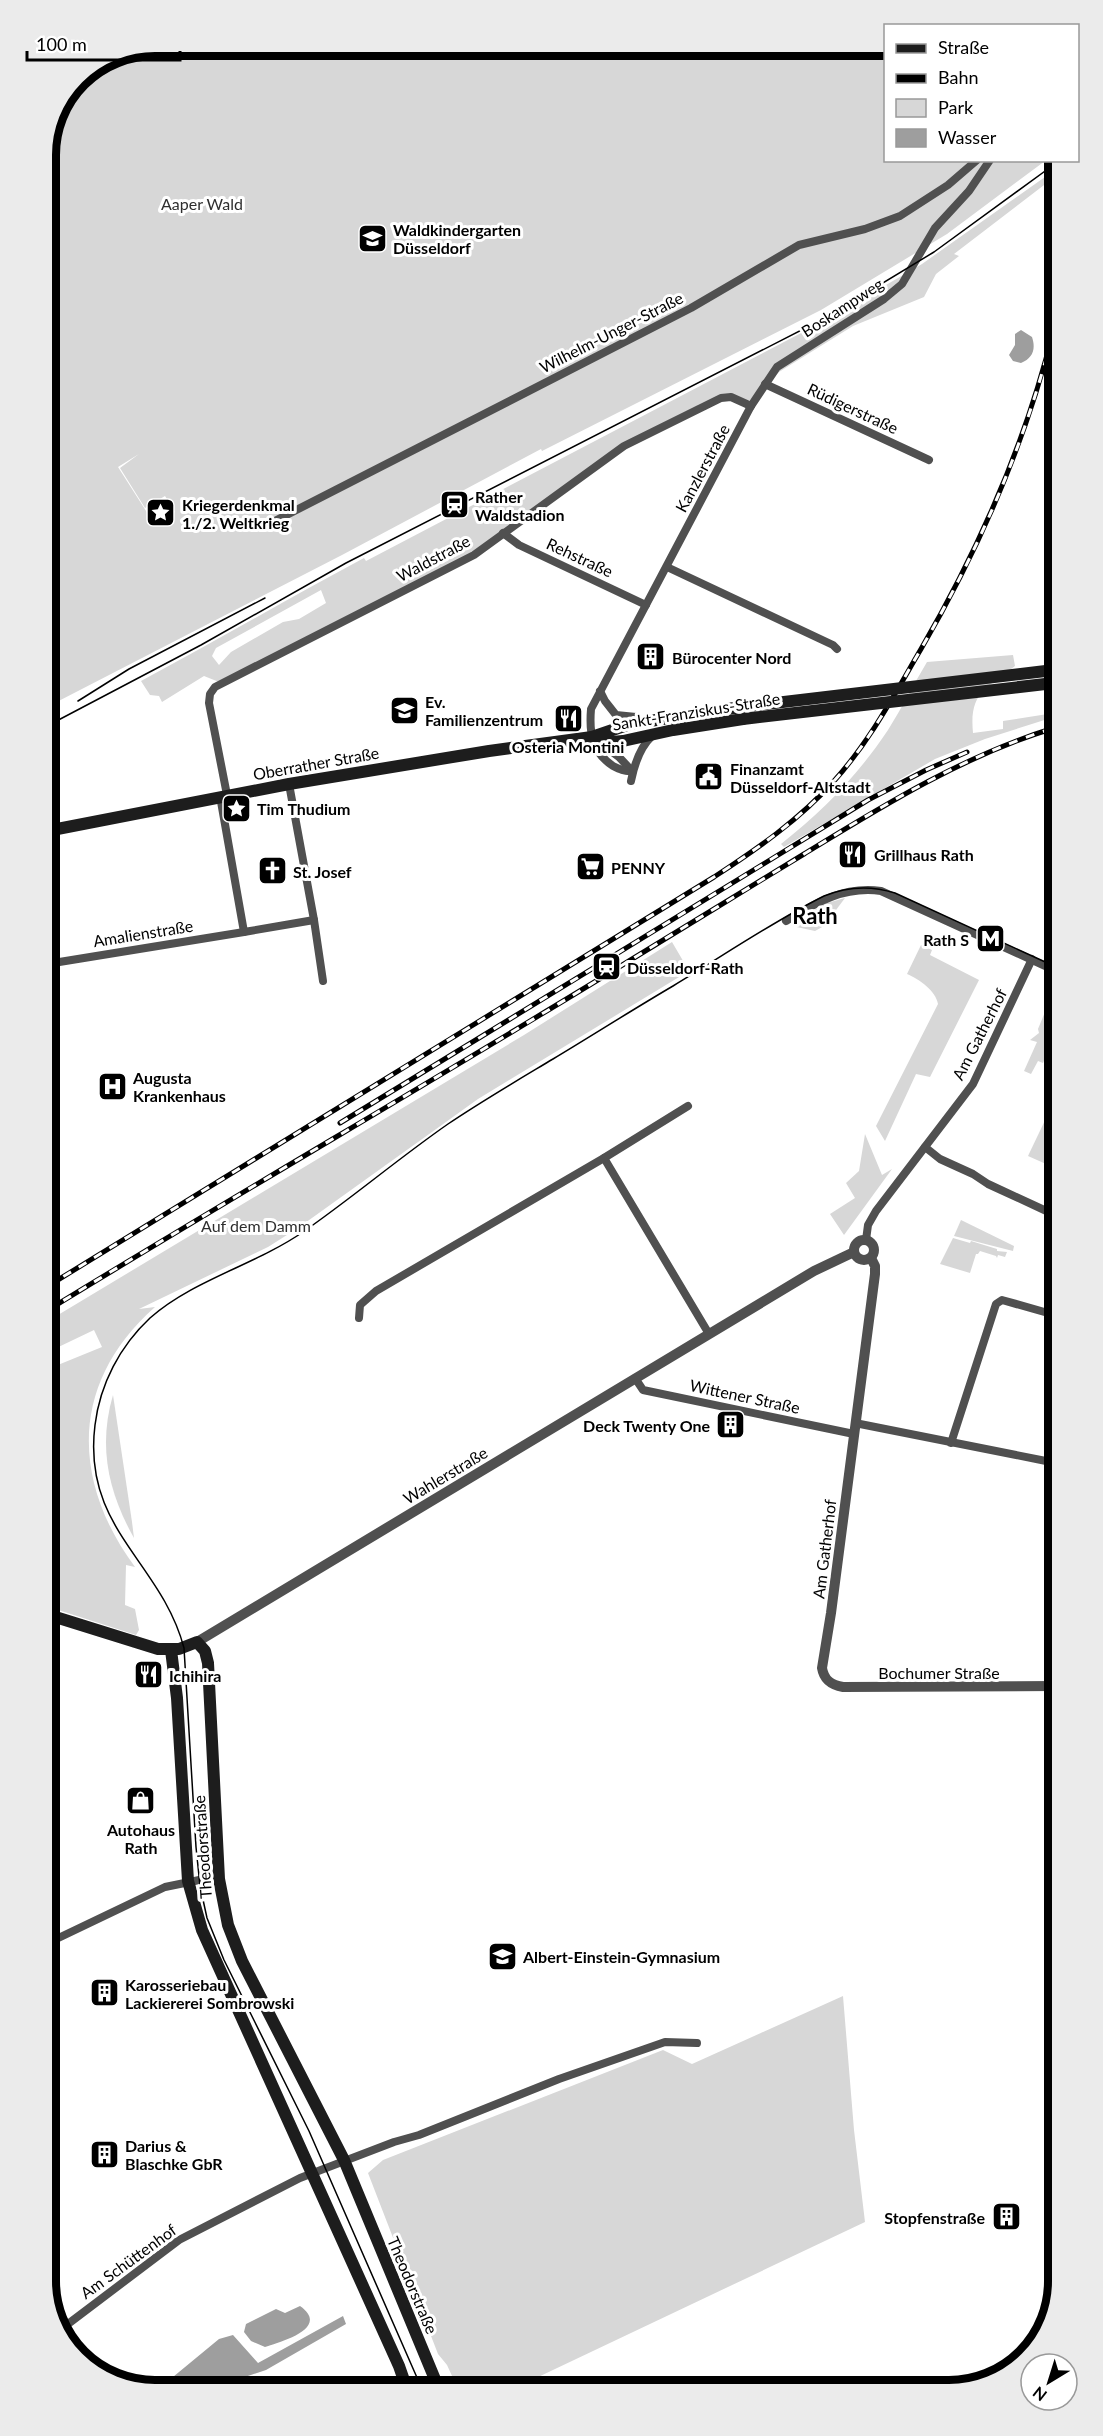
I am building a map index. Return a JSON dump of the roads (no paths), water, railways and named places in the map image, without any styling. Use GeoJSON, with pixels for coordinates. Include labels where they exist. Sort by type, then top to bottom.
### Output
{"type":"FeatureCollection","features":[{"type":"Feature","properties":{"kind":"main road","name":"Sankt-Franziskus-Straße"},"geometry":{"type":"LineString","coordinates":[[592,737],[612,742],[623,741],[742,713],[1048,671]]}},
{"type":"Feature","properties":{"kind":"main road","name":"Sankt-Franziskus-Straße"},"geometry":{"type":"LineString","coordinates":[[592,737],[647,721],[1048,684]]}},
{"type":"Feature","properties":{"kind":"main road","name":"Oberrather Straße"},"geometry":{"type":"LineString","coordinates":[[56,829],[290,784],[489,751],[592,737]]}},
{"type":"Feature","properties":{"kind":"main road"},"geometry":{"type":"LineString","coordinates":[[56,1617],[151,1647],[171,1650],[197,1642]]}},
{"type":"Feature","properties":{"kind":"main road","name":"Theodorstraße"},"geometry":{"type":"LineString","coordinates":[[197,1642],[205,1651],[208,1663],[219,1876],[228,1925],[242,1961],[344,2160],[433,2380]]}},
{"type":"Feature","properties":{"kind":"main road","name":"Theodorstraße"},"geometry":{"type":"LineString","coordinates":[[171,1650],[177,1698],[188,1881],[202,1930],[313,2172],[404,2380]]}},
{"type":"Feature","properties":{"kind":"main road"},"geometry":{"type":"LineString","coordinates":[[399,2366],[409,2380]]}},
{"type":"Feature","properties":{"kind":"street","name":"Wilhelm-Unger-Straße"},"geometry":{"type":"LineString","coordinates":[[253,525],[267,525],[670,319],[799,245],[865,230],[900,216],[948,185],[975,162]]}},
{"type":"Feature","properties":{"kind":"street","name":"Boskampweg"},"geometry":{"type":"LineString","coordinates":[[765,384],[777,367],[884,299],[902,284],[935,228],[969,191],[989,162]]}},
{"type":"Feature","properties":{"kind":"street","name":"Kanzlerstraße"},"geometry":{"type":"LineString","coordinates":[[592,737],[591,709],[751,406],[765,384]]}},
{"type":"Feature","properties":{"kind":"street","name":"Rüdigerstraße"},"geometry":{"type":"LineString","coordinates":[[765,384],[929,460]]}},
{"type":"Feature","properties":{"kind":"street","name":"Waldstraße"},"geometry":{"type":"LineString","coordinates":[[244,932],[209,703],[210,694],[215,687],[474,555],[624,446],[721,398],[731,397],[751,406]]}},
{"type":"Feature","properties":{"kind":"street","name":"Rehstraße"},"geometry":{"type":"LineString","coordinates":[[503,533],[519,545],[646,605]]}},
{"type":"Feature","properties":{"kind":"street"},"geometry":{"type":"LineString","coordinates":[[667,567],[833,645],[837,650]]}},
{"type":"Feature","properties":{"kind":"street"},"geometry":{"type":"LineString","coordinates":[[600,691],[616,715],[636,717],[647,721]]}},
{"type":"Feature","properties":{"kind":"street"},"geometry":{"type":"LineString","coordinates":[[631,781],[632,771],[645,742],[654,734]]}},
{"type":"Feature","properties":{"kind":"street"},"geometry":{"type":"LineString","coordinates":[[592,737],[632,771]]}},
{"type":"Feature","properties":{"kind":"street"},"geometry":{"type":"LineString","coordinates":[[290,784],[323,981]]}},
{"type":"Feature","properties":{"kind":"street"},"geometry":{"type":"LineString","coordinates":[[786,921],[820,900],[840,893],[863,889],[881,891],[1048,967]]}},
{"type":"Feature","properties":{"kind":"street","name":"Amalienstraße"},"geometry":{"type":"LineString","coordinates":[[56,963],[314,920]]}},
{"type":"Feature","properties":{"kind":"street","name":"Am Gatherhof"},"geometry":{"type":"LineString","coordinates":[[866,1240],[868,1225],[876,1211],[980,1071],[1032,959]]}},
{"type":"Feature","properties":{"kind":"street"},"geometry":{"type":"LineString","coordinates":[[358,1318],[360,1305],[376,1291],[604,1158],[688,1106]]}},
{"type":"Feature","properties":{"kind":"street"},"geometry":{"type":"LineString","coordinates":[[925,1146],[940,1159],[1048,1212]]}},
{"type":"Feature","properties":{"kind":"street"},"geometry":{"type":"LineString","coordinates":[[604,1158],[709,1334]]}},
{"type":"Feature","properties":{"kind":"street"},"geometry":{"type":"LineString","coordinates":[[866,1240],[874,1249],[871,1258],[862,1260],[856,1257],[854,1252],[857,1243],[866,1240]]}},
{"type":"Feature","properties":{"kind":"street","name":"Wahlerstraße"},"geometry":{"type":"LineString","coordinates":[[197,1642],[814,1271],[854,1252]]}},
{"type":"Feature","properties":{"kind":"street","name":"Am Gatherhof"},"geometry":{"type":"LineString","coordinates":[[825,1679],[822,1668],[876,1266],[871,1258]]}},
{"type":"Feature","properties":{"kind":"street"},"geometry":{"type":"LineString","coordinates":[[951,1443],[996,1304],[1002,1300],[1048,1313]]}},
{"type":"Feature","properties":{"kind":"street","name":"Wittener Straße"},"geometry":{"type":"LineString","coordinates":[[635,1378],[643,1390],[855,1428]]}},
{"type":"Feature","properties":{"kind":"street"},"geometry":{"type":"LineString","coordinates":[[855,1428],[1048,1461]]}},
{"type":"Feature","properties":{"kind":"street","name":"Bochumer Straße"},"geometry":{"type":"LineString","coordinates":[[825,1679],[831,1684],[843,1687],[1048,1686]]}},
{"type":"Feature","properties":{"kind":"street"},"geometry":{"type":"LineString","coordinates":[[56,1939],[165,1887],[219,1876]]}},
{"type":"Feature","properties":{"kind":"street"},"geometry":{"type":"LineString","coordinates":[[313,2172],[419,2135],[559,2079],[665,2042],[697,2043]]}},
{"type":"Feature","properties":{"kind":"street","name":"Am Schüttenhof"},"geometry":{"type":"LineString","coordinates":[[66,2325],[179,2240],[313,2172]]}},
{"type":"Feature","properties":{"kind":"water"},"geometry":{"type":"Polygon","coordinates":[[[1021,330],[1032,337],[1034,345],[1031,356],[1021,363],[1013,361],[1009,355],[1015,345],[1015,334],[1021,330]]]}},
{"type":"Feature","properties":{"kind":"water"},"geometry":{"type":"Polygon","coordinates":[[[300,2306],[308,2314],[310,2321],[307,2327],[291,2338],[265,2347],[251,2341],[244,2332],[246,2324],[276,2309],[285,2313],[300,2306]]]}},
{"type":"Feature","properties":{"kind":"water"},"geometry":{"type":"Polygon","coordinates":[[[343,2316],[346,2324],[266,2370],[236,2380],[169,2380],[219,2339],[233,2335],[258,2363],[343,2316]]]}},
{"type":"Feature","properties":{"kind":"tram line"},"geometry":{"type":"LineString","coordinates":[[56,721],[201,645],[346,563],[825,318],[934,252],[1048,169]]}},
{"type":"Feature","properties":{"kind":"tram line"},"geometry":{"type":"LineString","coordinates":[[78,701],[129,669],[265,598]]}},
{"type":"Feature","properties":{"kind":"tram line"},"geometry":{"type":"LineString","coordinates":[[418,2380],[309,2131],[224,1960],[207,1918],[200,1886],[196,1847],[184,1648],[173,1618],[159,1591],[111,1518],[100,1491],[94,1461],[95,1425],[101,1395],[113,1367],[139,1329],[150,1318],[185,1293],[284,1244],[474,1107],[767,928],[824,896],[842,890],[859,888],[895,893],[1048,963]]}},
{"type":"Feature","properties":{"kind":"railway"},"geometry":{"type":"LineString","coordinates":[[56,1281],[714,877],[762,845],[807,809],[847,766],[870,734],[921,649],[962,573],[981,535],[1014,456],[1048,351]]}},
{"type":"Feature","properties":{"kind":"railway"},"geometry":{"type":"LineString","coordinates":[[56,1305],[894,800],[956,767],[1020,739],[1048,730]]}},
{"type":"Feature","properties":{"kind":"railway"},"geometry":{"type":"LineString","coordinates":[[340,1123],[868,800],[967,752]]}},
{"type":"Feature","properties":{"kind":"place","name":"Waldkindergarten Düsseldorf"},"geometry":{"type":"Point","coordinates":[372,238]}},
{"type":"Feature","properties":{"kind":"place","name":"Rather Waldstadion"},"geometry":{"type":"Point","coordinates":[454,505]}},
{"type":"Feature","properties":{"kind":"place","name":"Kriegerdenkmal 1./2. Weltkrieg"},"geometry":{"type":"Point","coordinates":[161,513]}},
{"type":"Feature","properties":{"kind":"place","name":"Bürocenter Nord"},"geometry":{"type":"Point","coordinates":[651,657]}},
{"type":"Feature","properties":{"kind":"place","name":"Ev. Familienzentrum"},"geometry":{"type":"Point","coordinates":[404,710]}},
{"type":"Feature","properties":{"kind":"place","name":"Osteria Montini"},"geometry":{"type":"Point","coordinates":[568,718]}},
{"type":"Feature","properties":{"kind":"place","name":"Finanzamt Düsseldorf-Altstadt"},"geometry":{"type":"Point","coordinates":[709,777]}},
{"type":"Feature","properties":{"kind":"place","name":"Tim Thudium"},"geometry":{"type":"Point","coordinates":[236,808]}},
{"type":"Feature","properties":{"kind":"place","name":"Grillhaus Rath"},"geometry":{"type":"Point","coordinates":[853,854]}},
{"type":"Feature","properties":{"kind":"place","name":"PENNY"},"geometry":{"type":"Point","coordinates":[590,867]}},
{"type":"Feature","properties":{"kind":"place","name":"St. Josef"},"geometry":{"type":"Point","coordinates":[272,871]}},
{"type":"Feature","properties":{"kind":"place","name":"Rath S"},"geometry":{"type":"Point","coordinates":[990,939]}},
{"type":"Feature","properties":{"kind":"place","name":"Düsseldorf-Rath"},"geometry":{"type":"Point","coordinates":[606,967]}},
{"type":"Feature","properties":{"kind":"place","name":"Augusta Krankenhaus"},"geometry":{"type":"Point","coordinates":[112,1086]}},
{"type":"Feature","properties":{"kind":"place","name":"Deck Twenty One"},"geometry":{"type":"Point","coordinates":[731,1425]}},
{"type":"Feature","properties":{"kind":"place","name":"Ichihira"},"geometry":{"type":"Point","coordinates":[148,1675]}},
{"type":"Feature","properties":{"kind":"place","name":"Autohaus Rath"},"geometry":{"type":"Point","coordinates":[141,1801]}},
{"type":"Feature","properties":{"kind":"place","name":"Albert-Einstein-Gymnasium"},"geometry":{"type":"Point","coordinates":[502,1956]}},
{"type":"Feature","properties":{"kind":"place","name":"Karosseriebau Lackiererei Sombrowski"},"geometry":{"type":"Point","coordinates":[104,1993]}},
{"type":"Feature","properties":{"kind":"place","name":"Darius & Blaschke GbR"},"geometry":{"type":"Point","coordinates":[104,2154]}},
{"type":"Feature","properties":{"kind":"place","name":"Stopfenstraße"},"geometry":{"type":"Point","coordinates":[1006,2217]}},
{"type":"Feature","properties":{"kind":"district","name":"Rath"},"geometry":{"type":"Point","coordinates":[815,915]}},
{"type":"Feature","properties":{"kind":"park label","name":"Aaper Wald"},"geometry":{"type":"Point","coordinates":[202,203]}},
{"type":"Feature","properties":{"kind":"park label","name":"Auf dem Damm"},"geometry":{"type":"Point","coordinates":[256,1225]}}]}
